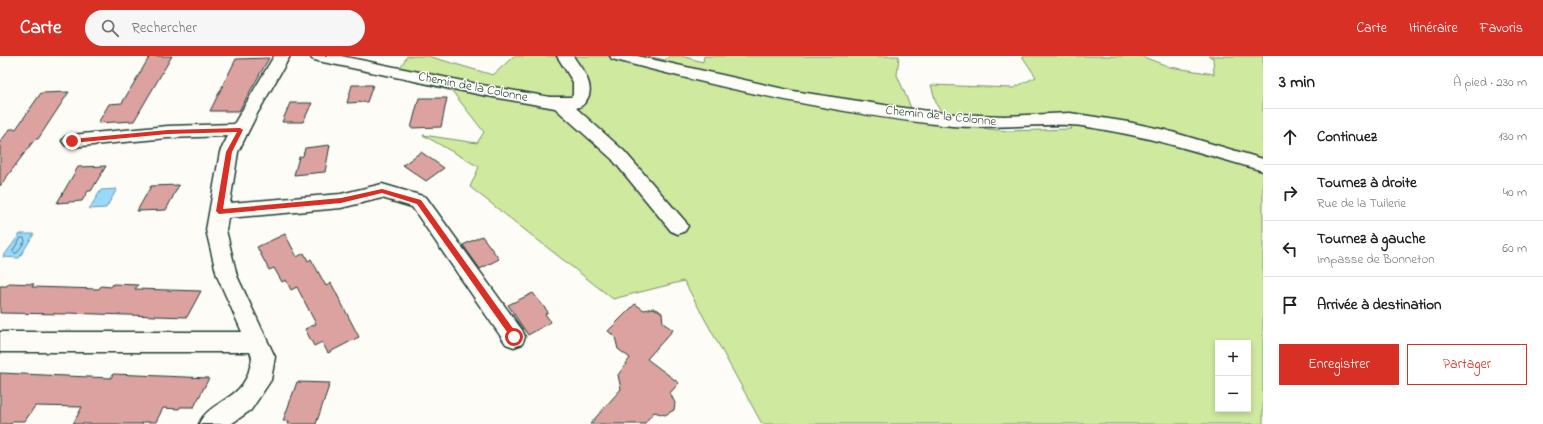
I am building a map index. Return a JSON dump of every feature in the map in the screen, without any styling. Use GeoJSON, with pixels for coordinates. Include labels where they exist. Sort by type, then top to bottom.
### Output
{"type":"FeatureCollection","features":[{"type":"Feature","properties":{"kind":"street"},"geometry":{"type":"LineString","coordinates":[[211,424],[243,402],[259,380],[264,357],[227,276],[216,230],[229,152],[282,56]]}},
{"type":"Feature","properties":{"kind":"street","name":"Chemin de la Colonne"},"geometry":{"type":"LineString","coordinates":[[318,56],[482,90],[559,102],[575,103],[581,96],[581,82],[564,56]]}},
{"type":"Feature","properties":{"kind":"street","name":"Chemin de la Colonne"},"geometry":{"type":"LineString","coordinates":[[618,56],[672,70],[785,94],[904,114],[954,120],[1004,122],[1070,119],[1128,128],[1165,136],[1263,165]]}},
{"type":"Feature","properties":{"kind":"street"},"geometry":{"type":"LineString","coordinates":[[559,102],[618,155],[678,226]]}},
{"type":"Feature","properties":{"kind":"street"},"geometry":{"type":"LineString","coordinates":[[72,141],[168,132],[240,130]]}},
{"type":"Feature","properties":{"kind":"street"},"geometry":{"type":"LineString","coordinates":[[219,211],[341,201],[382,191],[419,202],[514,337]]}},
{"type":"Feature","properties":{"kind":"street"},"geometry":{"type":"LineString","coordinates":[[0,342],[257,342]]}},
{"type":"Feature","properties":{"kind":"green space"},"geometry":{"type":"Polygon","coordinates":[[[407,56],[428,56],[493,75],[514,56],[648,56],[665,60],[669,56],[681,56],[703,62],[704,56],[899,56],[897,75],[917,122],[1008,131],[1072,129],[1063,115],[1000,119],[946,115],[937,106],[931,85],[1013,88],[1036,77],[1022,56],[1141,56],[1170,67],[1214,74],[1213,58],[1208,56],[1263,56],[1263,424],[762,424],[684,281],[613,299],[470,187],[479,167],[423,135],[477,143],[484,132],[452,91],[395,77],[407,56]]]}},
{"type":"Feature","properties":{"kind":"water"},"geometry":{"type":"Polygon","coordinates":[[[117,189],[106,208],[89,209],[101,190],[117,189]]]}},
{"type":"Feature","properties":{"kind":"water"},"geometry":{"type":"Polygon","coordinates":[[[20,234],[34,234],[19,258],[3,257],[20,234]]]}},
{"type":"Feature","properties":{"kind":"building"},"geometry":{"type":"Polygon","coordinates":[[[150,56],[172,56],[134,121],[98,123],[109,104],[122,103],[150,56]]]}},
{"type":"Feature","properties":{"kind":"building"},"geometry":{"type":"Polygon","coordinates":[[[269,58],[239,111],[210,111],[236,59],[269,58]]]}},
{"type":"Feature","properties":{"kind":"building"},"geometry":{"type":"Polygon","coordinates":[[[352,85],[373,85],[367,102],[347,103],[352,85]]]}},
{"type":"Feature","properties":{"kind":"building"},"geometry":{"type":"Polygon","coordinates":[[[69,92],[38,139],[35,139],[0,186],[0,142],[10,129],[16,129],[41,93],[69,92]]]}},
{"type":"Feature","properties":{"kind":"building"},"geometry":{"type":"Polygon","coordinates":[[[419,98],[447,98],[441,127],[411,128],[419,98]]]}},
{"type":"Feature","properties":{"kind":"building"},"geometry":{"type":"Polygon","coordinates":[[[290,103],[312,103],[303,122],[282,122],[290,103]]]}},
{"type":"Feature","properties":{"kind":"building"},"geometry":{"type":"Polygon","coordinates":[[[330,145],[325,172],[294,175],[299,157],[303,156],[305,148],[330,145]]]}},
{"type":"Feature","properties":{"kind":"building"},"geometry":{"type":"Polygon","coordinates":[[[421,152],[444,168],[426,181],[403,165],[421,152]]]}},
{"type":"Feature","properties":{"kind":"building"},"geometry":{"type":"Polygon","coordinates":[[[106,166],[91,191],[88,191],[82,201],[57,203],[78,167],[106,166]]]}},
{"type":"Feature","properties":{"kind":"building"},"geometry":{"type":"Polygon","coordinates":[[[179,185],[166,210],[137,211],[151,186],[179,185]]]}},
{"type":"Feature","properties":{"kind":"building"},"geometry":{"type":"Polygon","coordinates":[[[285,234],[297,257],[304,253],[308,261],[311,259],[326,286],[331,283],[359,337],[328,353],[322,342],[314,346],[305,329],[316,324],[297,287],[291,290],[286,280],[282,282],[274,268],[269,270],[257,247],[285,234]]]}},
{"type":"Feature","properties":{"kind":"building"},"geometry":{"type":"Polygon","coordinates":[[[482,236],[499,259],[480,269],[463,245],[482,236]]]}},
{"type":"Feature","properties":{"kind":"building"},"geometry":{"type":"Polygon","coordinates":[[[9,283],[34,284],[32,287],[99,289],[101,286],[111,287],[113,284],[138,285],[135,289],[201,291],[187,317],[67,313],[0,313],[0,286],[7,286],[9,283]]]}},
{"type":"Feature","properties":{"kind":"building"},"geometry":{"type":"Polygon","coordinates":[[[533,293],[548,312],[545,314],[551,322],[528,335],[508,305],[533,293]]]}},
{"type":"Feature","properties":{"kind":"building"},"geometry":{"type":"Polygon","coordinates":[[[635,304],[644,310],[653,308],[658,310],[662,313],[663,323],[673,330],[647,359],[679,383],[670,393],[675,403],[674,410],[665,415],[654,412],[644,424],[590,424],[621,389],[618,375],[630,358],[618,349],[615,337],[608,331],[635,304]]]}},
{"type":"Feature","properties":{"kind":"building"},"geometry":{"type":"Polygon","coordinates":[[[0,373],[111,378],[113,374],[209,378],[194,407],[180,407],[179,409],[163,408],[156,422],[143,422],[142,424],[73,424],[82,407],[35,406],[25,421],[13,421],[11,424],[0,424],[0,373]]]}},
{"type":"Feature","properties":{"kind":"building"},"geometry":{"type":"Polygon","coordinates":[[[297,382],[330,383],[316,424],[288,424],[289,421],[283,421],[297,382]]]}},
{"type":"Feature","properties":{"kind":"route"},"geometry":{"type":"LineString","coordinates":[[72,141],[168,132],[240,130],[229,152],[219,211],[341,201],[382,191],[419,202],[514,337]]}}]}
